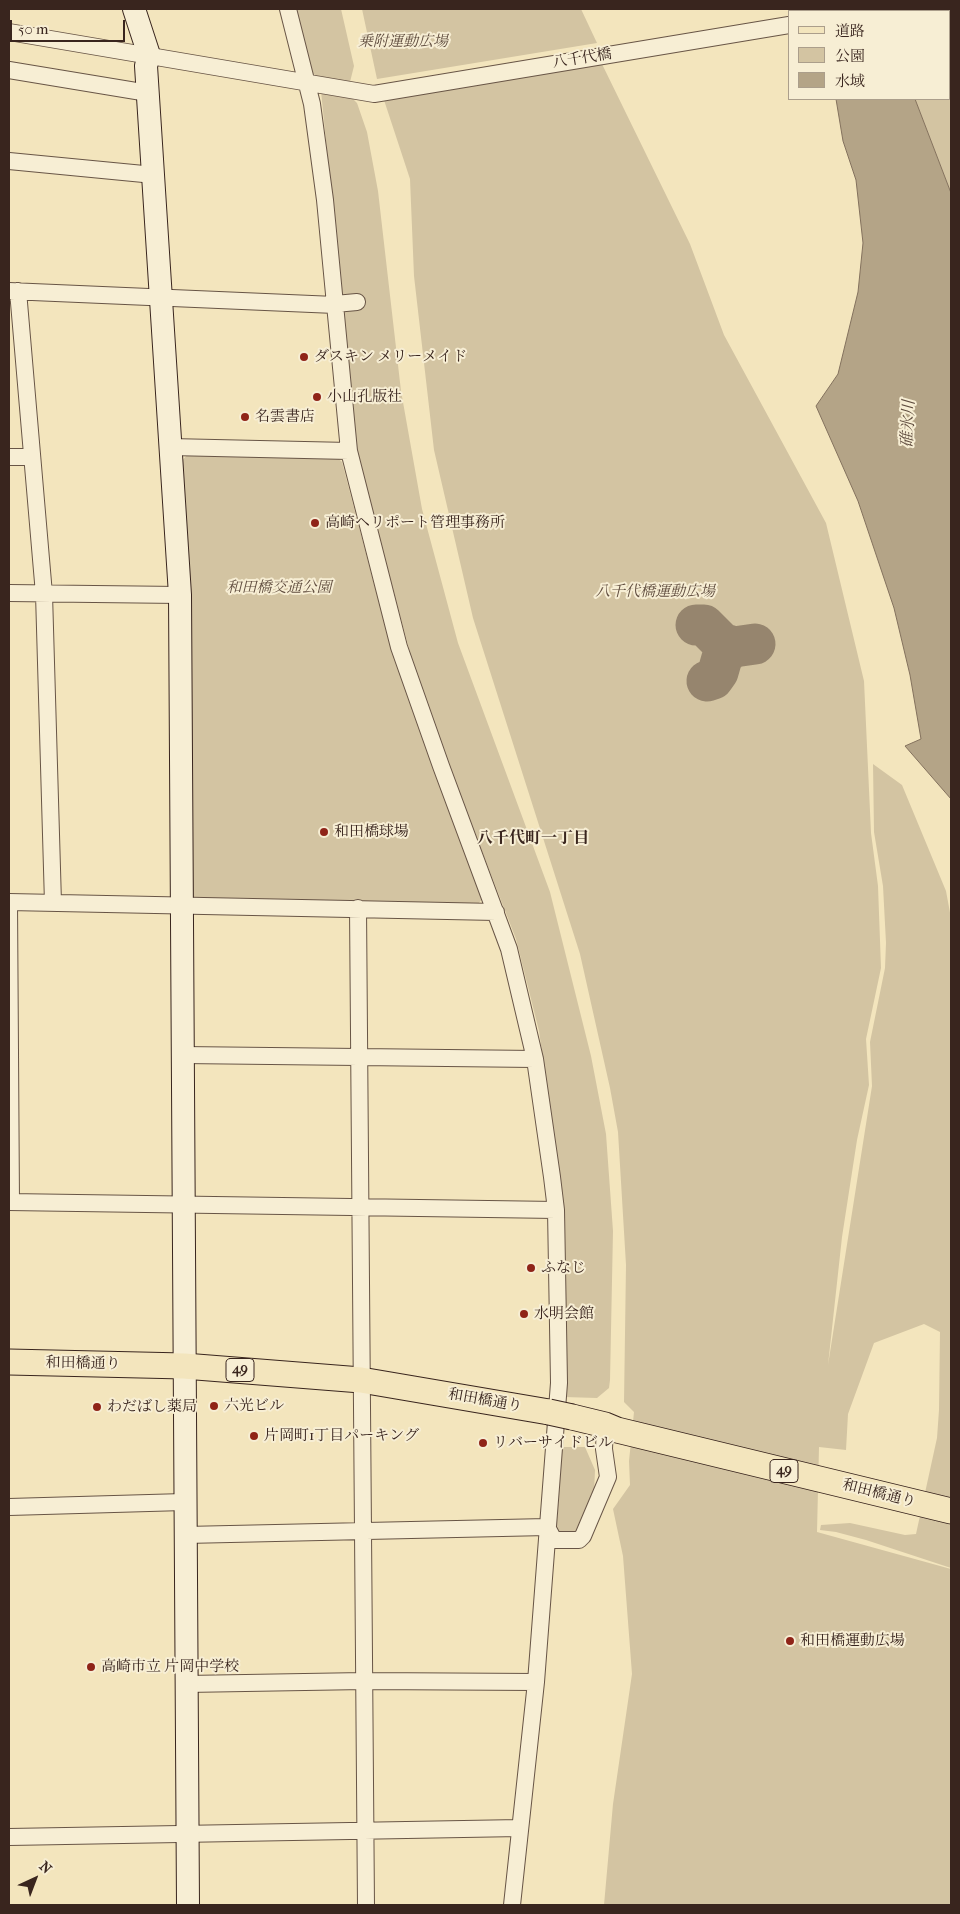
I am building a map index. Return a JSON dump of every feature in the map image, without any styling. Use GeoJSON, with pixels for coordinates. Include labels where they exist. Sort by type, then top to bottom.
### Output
{"type":"FeatureCollection","features":[{"type":"Feature","properties":{"kind":"main road","name":"和田橋通り"},"geometry":{"type":"LineString","coordinates":[[9,1362],[184,1366],[361,1380],[561,1415],[951,1511]]}},
{"type":"Feature","properties":{"kind":"street"},"geometry":{"type":"LineString","coordinates":[[134,9],[149,56],[146,66],[180,595],[182,1204],[188,1905]]}},
{"type":"Feature","properties":{"kind":"street"},"geometry":{"type":"LineString","coordinates":[[288,9],[312,104],[335,304],[349,452],[399,647],[441,766],[510,948],[535,1059],[556,1210],[559,1383],[536,1682],[512,1905]]}},
{"type":"Feature","properties":{"kind":"street","name":"八千代橋"},"geometry":{"type":"LineString","coordinates":[[9,32],[374,94],[788,25]]}},
{"type":"Feature","properties":{"kind":"street"},"geometry":{"type":"LineString","coordinates":[[9,70],[148,93]]}},
{"type":"Feature","properties":{"kind":"street"},"geometry":{"type":"LineString","coordinates":[[9,161],[154,175]]}},
{"type":"Feature","properties":{"kind":"street"},"geometry":{"type":"LineString","coordinates":[[54,903],[44,594],[32,457],[14,291],[160,299],[335,304],[357,302]]}},
{"type":"Feature","properties":{"kind":"street"},"geometry":{"type":"LineString","coordinates":[[170,447],[349,452]]}},
{"type":"Feature","properties":{"kind":"street"},"geometry":{"type":"LineString","coordinates":[[9,457],[32,457]]}},
{"type":"Feature","properties":{"kind":"street"},"geometry":{"type":"LineString","coordinates":[[9,593],[180,595]]}},
{"type":"Feature","properties":{"kind":"street"},"geometry":{"type":"LineString","coordinates":[[496,912],[9,902],[10,1202],[556,1210]]}},
{"type":"Feature","properties":{"kind":"street"},"geometry":{"type":"LineString","coordinates":[[358,908],[366,1905]]}},
{"type":"Feature","properties":{"kind":"street"},"geometry":{"type":"LineString","coordinates":[[182,1055],[535,1059]]}},
{"type":"Feature","properties":{"kind":"street"},"geometry":{"type":"LineString","coordinates":[[547,1527],[554,1540],[579,1540],[583,1536],[608,1477],[604,1449],[611,1428]]}},
{"type":"Feature","properties":{"kind":"street"},"geometry":{"type":"LineString","coordinates":[[9,1507],[184,1502]]}},
{"type":"Feature","properties":{"kind":"street"},"geometry":{"type":"LineString","coordinates":[[185,1535],[547,1527]]}},
{"type":"Feature","properties":{"kind":"street"},"geometry":{"type":"LineString","coordinates":[[186,1684],[364,1681],[536,1682]]}},
{"type":"Feature","properties":{"kind":"street"},"geometry":{"type":"LineString","coordinates":[[9,1837],[520,1828]]}},
{"type":"Feature","properties":{"kind":"green space"},"geometry":{"type":"Polygon","coordinates":[[[295,9],[341,9],[354,66],[350,82],[316,76],[312,73],[295,9]]]}},
{"type":"Feature","properties":{"kind":"green space","name":"乗附運動広場"},"geometry":{"type":"Polygon","coordinates":[[[362,9],[581,9],[597,43],[377,79],[362,9]]]}},
{"type":"Feature","properties":{"kind":"green space"},"geometry":{"type":"Polygon","coordinates":[[[951,9],[951,193],[915,100],[950,100],[950,10],[872,10],[951,9]]]}},
{"type":"Feature","properties":{"kind":"green space","name":"八千代橋運動広場"},"geometry":{"type":"Polygon","coordinates":[[[601,62],[690,244],[724,335],[826,523],[864,681],[871,833],[878,886],[881,968],[866,1039],[869,1085],[857,1140],[842,1237],[828,1365],[872,1086],[870,1042],[885,968],[886,943],[883,886],[874,832],[873,764],[902,785],[946,891],[951,918],[951,1568],[866,1540],[820,1530],[821,1525],[850,1523],[905,1535],[916,1534],[937,1438],[939,1410],[940,1332],[924,1324],[874,1343],[848,1414],[846,1450],[819,1447],[817,1532],[951,1569],[951,1905],[604,1905],[613,1804],[632,1674],[623,1556],[613,1509],[630,1485],[629,1461],[634,1412],[624,1402],[626,1265],[618,1132],[580,954],[473,618],[434,450],[414,276],[410,179],[384,100],[601,62]]]}},
{"type":"Feature","properties":{"kind":"green space"},"geometry":{"type":"Polygon","coordinates":[[[321,91],[350,96],[357,103],[367,132],[378,191],[401,391],[422,509],[458,643],[550,892],[591,1056],[606,1134],[613,1231],[610,1380],[609,1388],[597,1398],[564,1397],[566,1390],[565,1266],[561,1184],[539,1031],[516,939],[445,756],[411,656],[361,470],[356,443],[321,91]]]}},
{"type":"Feature","properties":{"kind":"green space","name":"和田橋交通公園"},"geometry":{"type":"Polygon","coordinates":[[[187,455],[339,459],[342,462],[391,649],[483,898],[478,904],[195,898],[189,892],[180,463],[187,455]]]}},
{"type":"Feature","properties":{"kind":"green space"},"geometry":{"type":"Polygon","coordinates":[[[562,1447],[585,1447],[595,1470],[594,1494],[580,1536],[556,1535],[562,1447]]]}},
{"type":"Feature","properties":{"kind":"water","name":"碓氷川"},"geometry":{"type":"Polygon","coordinates":[[[836,100],[915,100],[951,193],[951,799],[905,746],[921,739],[910,675],[894,608],[858,501],[816,406],[838,374],[858,292],[863,243],[856,180],[843,141],[836,100]]]}},
{"type":"Feature","properties":{"kind":"taxiway"},"geometry":{"type":"LineString","coordinates":[[696,625],[704,625],[722,643],[734,647]]}},
{"type":"Feature","properties":{"kind":"taxiway"},"geometry":{"type":"LineString","coordinates":[[707,681],[713,679],[718,672],[722,658],[727,652],[734,647],[755,644]]}},
{"type":"Feature","properties":{"kind":"place","name":"ダスキン メリーメイド"},"geometry":{"type":"Point","coordinates":[304,357]}},
{"type":"Feature","properties":{"kind":"place","name":"小山孔版社"},"geometry":{"type":"Point","coordinates":[317,397]}},
{"type":"Feature","properties":{"kind":"place","name":"名雲書店"},"geometry":{"type":"Point","coordinates":[245,417]}},
{"type":"Feature","properties":{"kind":"place","name":"高崎ヘリポート管理事務所"},"geometry":{"type":"Point","coordinates":[315,523]}},
{"type":"Feature","properties":{"kind":"place","name":"和田橋球場"},"geometry":{"type":"Point","coordinates":[324,832]}},
{"type":"Feature","properties":{"kind":"place","name":"ふなじ"},"geometry":{"type":"Point","coordinates":[531,1268]}},
{"type":"Feature","properties":{"kind":"place","name":"水明会館"},"geometry":{"type":"Point","coordinates":[524,1314]}},
{"type":"Feature","properties":{"kind":"place","name":"六光ビル"},"geometry":{"type":"Point","coordinates":[214,1406]}},
{"type":"Feature","properties":{"kind":"place","name":"わだばし薬局"},"geometry":{"type":"Point","coordinates":[97,1407]}},
{"type":"Feature","properties":{"kind":"place","name":"片岡町1丁目パーキング"},"geometry":{"type":"Point","coordinates":[254,1436]}},
{"type":"Feature","properties":{"kind":"place","name":"リバーサイドビル"},"geometry":{"type":"Point","coordinates":[483,1443]}},
{"type":"Feature","properties":{"kind":"place","name":"和田橋運動広場"},"geometry":{"type":"Point","coordinates":[790,1641]}},
{"type":"Feature","properties":{"kind":"place","name":"高崎市立 片岡中学校"},"geometry":{"type":"Point","coordinates":[91,1667]}},
{"type":"Feature","properties":{"kind":"district","name":"八千代町一丁目"},"geometry":{"type":"Point","coordinates":[533,839]}}]}
